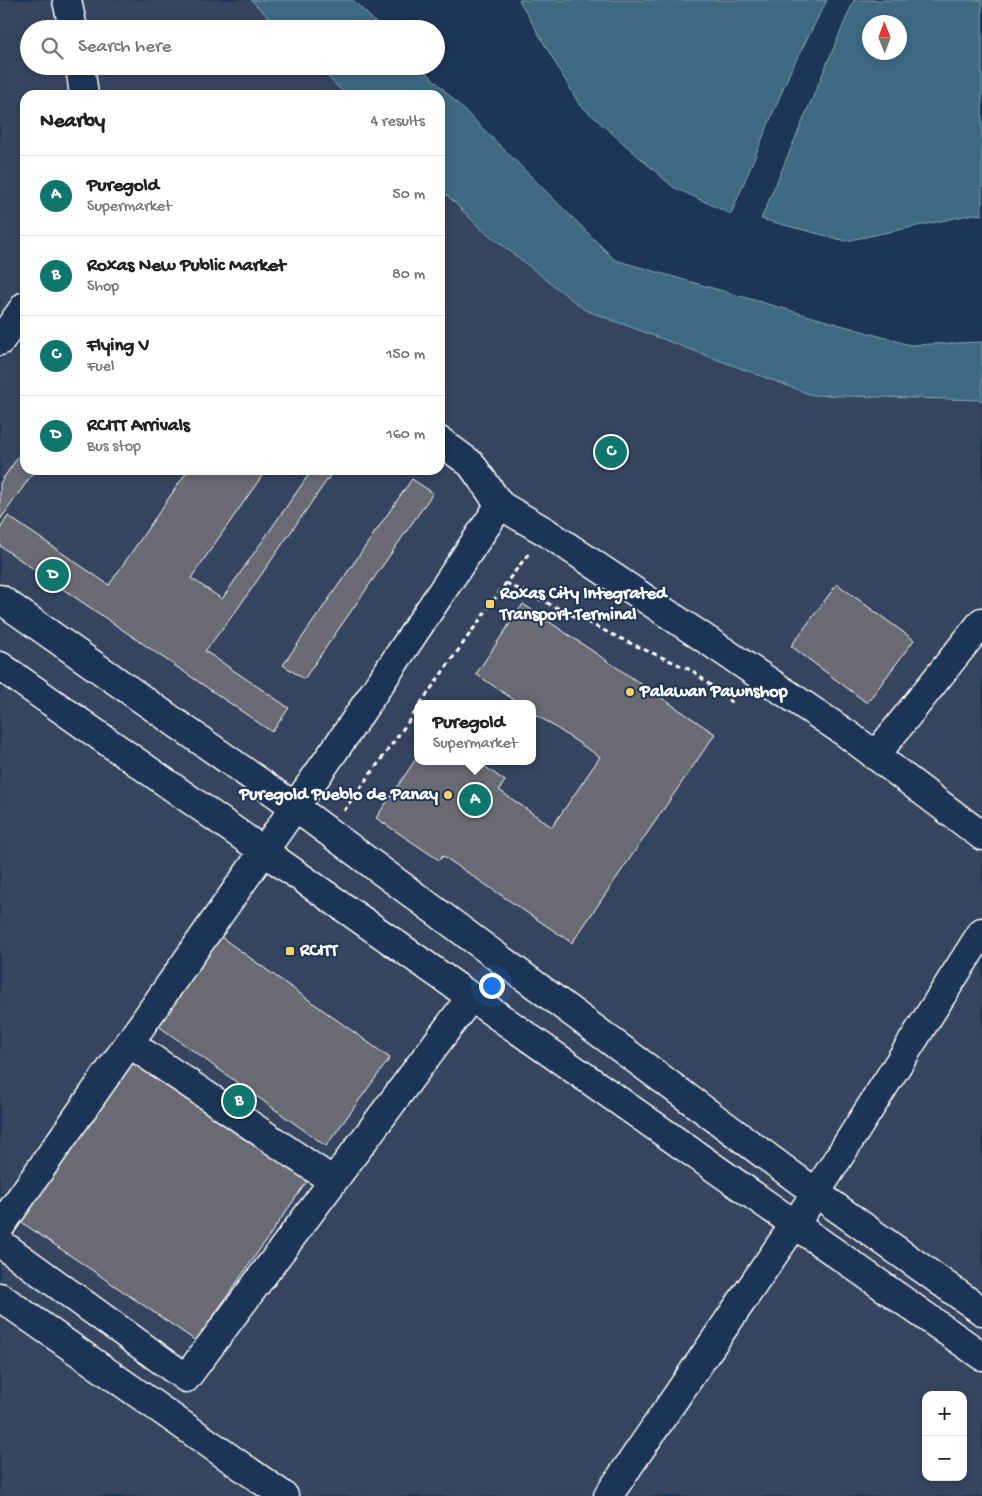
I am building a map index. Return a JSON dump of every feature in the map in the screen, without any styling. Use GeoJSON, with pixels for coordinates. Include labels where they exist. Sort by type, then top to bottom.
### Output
{"type":"FeatureCollection","features":[{"type":"Feature","properties":{"kind":"street"},"geometry":{"type":"LineString","coordinates":[[67,0],[71,20]]}},
{"type":"Feature","properties":{"kind":"street"},"geometry":{"type":"LineString","coordinates":[[81,75],[83,90]]}},
{"type":"Feature","properties":{"kind":"street"},"geometry":{"type":"LineString","coordinates":[[0,341],[20,313]]}},
{"type":"Feature","properties":{"kind":"street"},"geometry":{"type":"LineString","coordinates":[[445,445],[472,464],[500,505],[546,532],[847,734],[982,836]]}},
{"type":"Feature","properties":{"kind":"street"},"geometry":{"type":"LineString","coordinates":[[0,1227],[348,731],[500,505]]}},
{"type":"Feature","properties":{"kind":"street"},"geometry":{"type":"LineString","coordinates":[[0,599],[295,807],[816,1193],[982,1311]]}},
{"type":"Feature","properties":{"kind":"street"},"geometry":{"type":"LineString","coordinates":[[875,756],[982,622]]}},
{"type":"Feature","properties":{"kind":"street"},"geometry":{"type":"LineString","coordinates":[[0,666],[982,1356]]}},
{"type":"Feature","properties":{"kind":"street"},"geometry":{"type":"LineString","coordinates":[[608,1496],[816,1193],[982,932]]}},
{"type":"Feature","properties":{"kind":"street"},"geometry":{"type":"LineString","coordinates":[[0,1243],[186,1378],[471,997]]}},
{"type":"Feature","properties":{"kind":"street"},"geometry":{"type":"LineString","coordinates":[[129,1043],[333,1182]]}},
{"type":"Feature","properties":{"kind":"street"},"geometry":{"type":"LineString","coordinates":[[0,1297],[284,1496]]}},
{"type":"Feature","properties":{"kind":"path"},"geometry":{"type":"LineString","coordinates":[[423,700],[506,582],[546,532]]}},
{"type":"Feature","properties":{"kind":"path"},"geometry":{"type":"LineString","coordinates":[[506,582],[632,644],[693,671],[735,705]]}},
{"type":"Feature","properties":{"kind":"path"},"geometry":{"type":"LineString","coordinates":[[329,833],[414,714]]}},
{"type":"Feature","properties":{"kind":"shaded area"},"geometry":{"type":"Polygon","coordinates":[[[0,0],[251,0],[271,20],[20,20],[20,75],[326,75],[341,90],[20,90],[20,475],[445,475],[445,193],[479,227],[585,310],[812,395],[982,400],[982,1496],[0,1496],[0,0]]]}},
{"type":"Feature","properties":{"kind":"shaded area"},"geometry":{"type":"Polygon","coordinates":[[[251,0],[353,0],[373,20],[271,20],[251,0]]]}},
{"type":"Feature","properties":{"kind":"shaded area"},"geometry":{"type":"Polygon","coordinates":[[[519,0],[827,0],[790,72],[731,214],[673,187],[579,104],[519,0]]]}},
{"type":"Feature","properties":{"kind":"shaded area"},"geometry":{"type":"Polygon","coordinates":[[[854,0],[982,0],[982,215],[974,214],[846,241],[761,219],[854,0]]]}},
{"type":"Feature","properties":{"kind":"shaded area"},"geometry":{"type":"Polygon","coordinates":[[[326,75],[429,75],[444,90],[341,90],[326,75]]]}},
{"type":"Feature","properties":{"kind":"shaded area"},"geometry":{"type":"Polygon","coordinates":[[[445,91],[615,260],[910,345],[982,342],[982,400],[812,395],[585,310],[479,227],[445,193],[445,91]]]}},
{"type":"Feature","properties":{"kind":"building"},"geometry":{"type":"Polygon","coordinates":[[[20,454],[20,475],[32,475],[0,520],[0,483],[20,454]]]}},
{"type":"Feature","properties":{"kind":"building"},"geometry":{"type":"Polygon","coordinates":[[[185,475],[263,475],[191,578],[222,599],[309,475],[331,475],[236,611],[205,651],[289,708],[272,732],[0,546],[0,529],[8,516],[109,585],[185,475]]]}},
{"type":"Feature","properties":{"kind":"building"},"geometry":{"type":"Polygon","coordinates":[[[412,479],[433,493],[304,679],[283,665],[412,479]]]}},
{"type":"Feature","properties":{"kind":"building"},"geometry":{"type":"Polygon","coordinates":[[[837,584],[914,640],[867,703],[791,646],[837,584]]]}},
{"type":"Feature","properties":{"kind":"building"},"geometry":{"type":"Polygon","coordinates":[[[523,604],[715,734],[572,943],[443,856],[439,860],[376,818],[414,762],[414,765],[483,765],[505,781],[499,790],[552,827],[600,757],[536,715],[536,700],[514,700],[476,674],[523,604]]]}},
{"type":"Feature","properties":{"kind":"building"},"geometry":{"type":"Polygon","coordinates":[[[221,937],[390,1058],[326,1146],[157,1025],[221,937]]]}},
{"type":"Feature","properties":{"kind":"building"},"geometry":{"type":"Polygon","coordinates":[[[135,1058],[310,1177],[196,1341],[21,1222],[135,1058]]]}},
{"type":"Feature","properties":{"kind":"place","name":"Flying V"},"geometry":{"type":"Point","coordinates":[611,452]}},
{"type":"Feature","properties":{"kind":"place","name":"RCITT Arrivals"},"geometry":{"type":"Point","coordinates":[53,575]}},
{"type":"Feature","properties":{"kind":"place","name":"Roxas City Integrated Transport Terminal"},"geometry":{"type":"Point","coordinates":[490,604]}},
{"type":"Feature","properties":{"kind":"place","name":"Palawan Pawnshop"},"geometry":{"type":"Point","coordinates":[630,692]}},
{"type":"Feature","properties":{"kind":"place","name":"Puregold Pueblo de Panay"},"geometry":{"type":"Point","coordinates":[448,795]}},
{"type":"Feature","properties":{"kind":"place","name":"Puregold"},"geometry":{"type":"Point","coordinates":[475,800]}},
{"type":"Feature","properties":{"kind":"place","name":"RCITT"},"geometry":{"type":"Point","coordinates":[290,951]}},
{"type":"Feature","properties":{"kind":"place","name":"Roxas New Public Market"},"geometry":{"type":"Point","coordinates":[239,1101]}}]}
